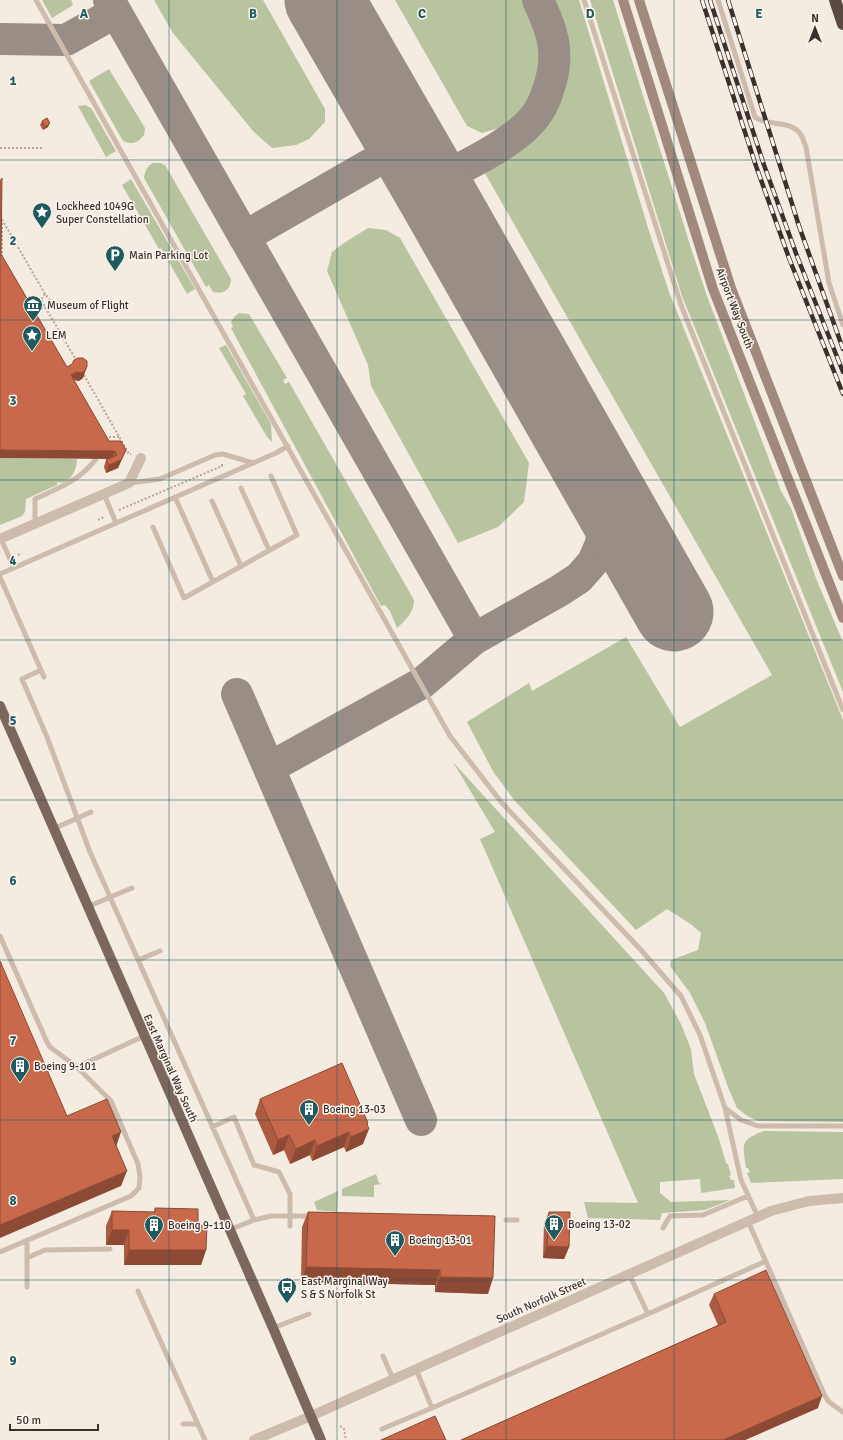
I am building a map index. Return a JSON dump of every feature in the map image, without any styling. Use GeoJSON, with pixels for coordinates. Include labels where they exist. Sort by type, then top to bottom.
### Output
{"type":"FeatureCollection","features":[{"type":"Feature","properties":{"kind":"highway"},"geometry":{"type":"LineString","coordinates":[[835,0],[843,24]]}},
{"type":"Feature","properties":{"kind":"main road","name":"Airport Way South"},"geometry":{"type":"LineString","coordinates":[[623,0],[713,290],[843,618]]}},
{"type":"Feature","properties":{"kind":"main road","name":"Airport Way South"},"geometry":{"type":"LineString","coordinates":[[639,0],[731,288],[843,576]]}},
{"type":"Feature","properties":{"kind":"main road","name":"East Marginal Way South"},"geometry":{"type":"LineString","coordinates":[[0,706],[321,1440]]}},
{"type":"Feature","properties":{"kind":"street"},"geometry":{"type":"LineString","coordinates":[[0,539],[129,483],[141,458]]}},
{"type":"Feature","properties":{"kind":"street","name":"South Norfolk Street"},"geometry":{"type":"LineString","coordinates":[[254,1440],[771,1211],[790,1205],[829,1198],[843,1198]]}},
{"type":"Feature","properties":{"kind":"lane"},"geometry":{"type":"LineString","coordinates":[[36,0],[450,736],[502,803],[641,950],[681,996],[700,1035],[725,1108],[741,1180],[748,1196],[753,1219],[766,1261],[825,1396],[829,1402],[843,1412]]}},
{"type":"Feature","properties":{"kind":"lane"},"geometry":{"type":"LineString","coordinates":[[584,0],[681,305],[843,710]]}},
{"type":"Feature","properties":{"kind":"lane"},"geometry":{"type":"LineString","coordinates":[[718,0],[755,117],[760,120],[784,124],[795,128],[801,134],[804,141],[829,283],[843,325]]}},
{"type":"Feature","properties":{"kind":"lane"},"geometry":{"type":"LineString","coordinates":[[44,677],[0,575],[253,463],[288,446]]}},
{"type":"Feature","properties":{"kind":"lane"},"geometry":{"type":"LineString","coordinates":[[129,483],[160,479],[215,455],[223,454],[253,463]]}},
{"type":"Feature","properties":{"kind":"lane"},"geometry":{"type":"LineString","coordinates":[[35,524],[35,499],[75,480],[85,472],[96,459]]}},
{"type":"Feature","properties":{"kind":"lane"},"geometry":{"type":"LineString","coordinates":[[153,527],[184,598],[297,535],[271,476]]}},
{"type":"Feature","properties":{"kind":"lane"},"geometry":{"type":"LineString","coordinates":[[241,488],[269,550]]}},
{"type":"Feature","properties":{"kind":"lane"},"geometry":{"type":"LineString","coordinates":[[104,494],[116,523]]}},
{"type":"Feature","properties":{"kind":"lane"},"geometry":{"type":"LineString","coordinates":[[175,497],[213,582]]}},
{"type":"Feature","properties":{"kind":"lane"},"geometry":{"type":"LineString","coordinates":[[212,501],[240,566]]}},
{"type":"Feature","properties":{"kind":"lane"},"geometry":{"type":"LineString","coordinates":[[0,539],[14,568]]}},
{"type":"Feature","properties":{"kind":"lane"},"geometry":{"type":"LineString","coordinates":[[41,670],[22,679],[47,737],[90,852],[254,1220]]}},
{"type":"Feature","properties":{"kind":"lane"},"geometry":{"type":"LineString","coordinates":[[53,829],[91,812]]}},
{"type":"Feature","properties":{"kind":"lane"},"geometry":{"type":"LineString","coordinates":[[87,907],[132,888]]}},
{"type":"Feature","properties":{"kind":"lane"},"geometry":{"type":"LineString","coordinates":[[0,936],[50,1047],[77,1067],[111,1101],[138,1164],[140,1177],[139,1188],[131,1196],[0,1252]]}},
{"type":"Feature","properties":{"kind":"lane"},"geometry":{"type":"LineString","coordinates":[[138,960],[160,951]]}},
{"type":"Feature","properties":{"kind":"lane"},"geometry":{"type":"LineString","coordinates":[[77,1067],[144,1036]]}},
{"type":"Feature","properties":{"kind":"lane"},"geometry":{"type":"LineString","coordinates":[[725,1108],[741,1120],[758,1126],[843,1126]]}},
{"type":"Feature","properties":{"kind":"lane"},"geometry":{"type":"LineString","coordinates":[[212,1127],[234,1117],[254,1164],[279,1172],[290,1194],[290,1226]]}},
{"type":"Feature","properties":{"kind":"lane"},"geometry":{"type":"LineString","coordinates":[[663,1228],[670,1216],[703,1215],[748,1196]]}},
{"type":"Feature","properties":{"kind":"lane"},"geometry":{"type":"LineString","coordinates":[[229,1230],[254,1220],[271,1216],[320,1216]]}},
{"type":"Feature","properties":{"kind":"lane"},"geometry":{"type":"LineString","coordinates":[[506,1220],[518,1220]]}},
{"type":"Feature","properties":{"kind":"lane"},"geometry":{"type":"LineString","coordinates":[[27,1240],[27,1287]]}},
{"type":"Feature","properties":{"kind":"lane"},"geometry":{"type":"LineString","coordinates":[[27,1258],[45,1250],[110,1249]]}},
{"type":"Feature","properties":{"kind":"lane"},"geometry":{"type":"LineString","coordinates":[[382,1430],[766,1261]]}},
{"type":"Feature","properties":{"kind":"lane"},"geometry":{"type":"LineString","coordinates":[[629,1274],[648,1314]]}},
{"type":"Feature","properties":{"kind":"lane"},"geometry":{"type":"LineString","coordinates":[[138,1291],[205,1440]]}},
{"type":"Feature","properties":{"kind":"lane"},"geometry":{"type":"LineString","coordinates":[[273,1328],[309,1314]]}},
{"type":"Feature","properties":{"kind":"lane"},"geometry":{"type":"LineString","coordinates":[[383,1356],[393,1379]]}},
{"type":"Feature","properties":{"kind":"lane"},"geometry":{"type":"LineString","coordinates":[[416,1369],[432,1408]]}},
{"type":"Feature","properties":{"kind":"lane"},"geometry":{"type":"LineString","coordinates":[[183,1424],[198,1424]]}},
{"type":"Feature","properties":{"kind":"path"},"geometry":{"type":"LineString","coordinates":[[0,148],[42,148]]}},
{"type":"Feature","properties":{"kind":"path"},"geometry":{"type":"LineString","coordinates":[[0,216],[45,294],[50,300]]}},
{"type":"Feature","properties":{"kind":"path"},"geometry":{"type":"LineString","coordinates":[[2,220],[2,260]]}},
{"type":"Feature","properties":{"kind":"path"},"geometry":{"type":"LineString","coordinates":[[45,294],[41,300],[79,365]]}},
{"type":"Feature","properties":{"kind":"path"},"geometry":{"type":"LineString","coordinates":[[33,314],[45,307]]}},
{"type":"Feature","properties":{"kind":"path"},"geometry":{"type":"LineString","coordinates":[[84,375],[130,454],[141,458]]}},
{"type":"Feature","properties":{"kind":"path"},"geometry":{"type":"LineString","coordinates":[[104,437],[120,437]]}},
{"type":"Feature","properties":{"kind":"path"},"geometry":{"type":"LineString","coordinates":[[98,520],[222,466],[223,454]]}},
{"type":"Feature","properties":{"kind":"path"},"geometry":{"type":"LineString","coordinates":[[340,1426],[344,1429],[346,1440]]}},
{"type":"Feature","properties":{"kind":"green space"},"geometry":{"type":"Polygon","coordinates":[[[42,0],[71,0],[73,5],[52,18],[42,0]]]}},
{"type":"Feature","properties":{"kind":"green space"},"geometry":{"type":"Polygon","coordinates":[[[154,0],[263,0],[325,109],[325,122],[309,139],[296,145],[272,148],[253,131],[173,33],[154,0]]]}},
{"type":"Feature","properties":{"kind":"green space"},"geometry":{"type":"Polygon","coordinates":[[[395,0],[526,0],[542,33],[543,73],[533,97],[517,118],[503,127],[482,133],[467,126],[395,0]]]}},
{"type":"Feature","properties":{"kind":"green space"},"geometry":{"type":"Polygon","coordinates":[[[549,0],[579,0],[669,292],[843,720],[843,1122],[758,1121],[746,1115],[737,1108],[705,1023],[690,993],[670,966],[671,960],[698,950],[701,933],[692,925],[667,909],[636,930],[515,801],[494,773],[467,722],[529,683],[532,691],[626,637],[680,727],[772,675],[482,168],[514,151],[528,139],[540,125],[550,109],[557,92],[564,55],[563,37],[559,19],[549,0]]]}},
{"type":"Feature","properties":{"kind":"green space"},"geometry":{"type":"Polygon","coordinates":[[[590,0],[613,0],[707,296],[781,491],[791,508],[817,581],[843,642],[843,692],[682,296],[590,0]]]}},
{"type":"Feature","properties":{"kind":"green space"},"geometry":{"type":"Polygon","coordinates":[[[109,69],[145,128],[144,135],[135,142],[129,143],[123,141],[89,81],[109,69]]]}},
{"type":"Feature","properties":{"kind":"green space"},"geometry":{"type":"Polygon","coordinates":[[[85,105],[91,108],[116,151],[106,157],[78,106],[85,105]]]}},
{"type":"Feature","properties":{"kind":"green space"},"geometry":{"type":"Polygon","coordinates":[[[153,163],[165,165],[231,279],[226,291],[213,292],[209,285],[206,287],[144,178],[147,169],[153,163]]]}},
{"type":"Feature","properties":{"kind":"green space"},"geometry":{"type":"Polygon","coordinates":[[[131,179],[195,289],[187,294],[161,248],[159,249],[122,185],[131,179]]]}},
{"type":"Feature","properties":{"kind":"green space"},"geometry":{"type":"Polygon","coordinates":[[[368,228],[386,230],[400,238],[529,463],[524,502],[498,527],[458,543],[371,386],[368,365],[327,271],[332,252],[368,228]]]}},
{"type":"Feature","properties":{"kind":"green space"},"geometry":{"type":"Polygon","coordinates":[[[239,313],[249,314],[287,378],[283,380],[285,384],[289,382],[414,600],[411,612],[397,628],[390,611],[385,605],[381,606],[231,328],[233,327],[231,322],[239,313]]]}},
{"type":"Feature","properties":{"kind":"green space"},"geometry":{"type":"Polygon","coordinates":[[[226,345],[271,424],[272,442],[267,437],[243,396],[246,394],[219,348],[226,345]]]}},
{"type":"Feature","properties":{"kind":"green space"},"geometry":{"type":"Polygon","coordinates":[[[0,458],[77,459],[74,472],[66,482],[57,482],[57,485],[26,499],[25,512],[22,516],[0,525],[0,458]]]}},
{"type":"Feature","properties":{"kind":"green space"},"geometry":{"type":"Polygon","coordinates":[[[453,762],[664,993],[681,1024],[691,1049],[694,1074],[719,1139],[726,1163],[728,1164],[731,1175],[729,1176],[731,1180],[734,1180],[735,1188],[701,1193],[700,1179],[660,1182],[660,1193],[671,1202],[730,1200],[705,1210],[662,1213],[660,1220],[588,1218],[584,1202],[638,1203],[480,839],[495,832],[453,762]]]}},
{"type":"Feature","properties":{"kind":"green space"},"geometry":{"type":"Polygon","coordinates":[[[764,1131],[843,1132],[843,1179],[751,1183],[747,1173],[750,1172],[748,1168],[746,1168],[744,1144],[750,1137],[764,1131]]]}},
{"type":"Feature","properties":{"kind":"green space"},"geometry":{"type":"Polygon","coordinates":[[[376,1174],[379,1183],[382,1184],[374,1185],[374,1197],[342,1196],[342,1189],[376,1174]]]}},
{"type":"Feature","properties":{"kind":"green space"},"geometry":{"type":"Polygon","coordinates":[[[338,1191],[337,1212],[317,1210],[314,1202],[338,1191]]]}},
{"type":"Feature","properties":{"kind":"building"},"geometry":{"type":"Polygon","coordinates":[[[47,118],[50,123],[45,127],[42,121],[47,118]]]}},
{"type":"Feature","properties":{"kind":"building","name":"Museum of Flight"},"geometry":{"type":"Polygon","coordinates":[[[2,178],[1,254],[67,367],[78,358],[83,358],[87,361],[85,371],[81,373],[77,372],[71,375],[109,441],[121,441],[126,450],[121,460],[109,465],[106,460],[117,455],[115,451],[0,450],[0,181],[2,178]]]}},
{"type":"Feature","properties":{"kind":"building","name":"Boeing 9-101"},"geometry":{"type":"Polygon","coordinates":[[[0,961],[67,1116],[107,1099],[121,1132],[112,1136],[127,1171],[0,1225],[0,961]]]}},
{"type":"Feature","properties":{"kind":"building","name":"Boeing 13-03"},"geometry":{"type":"Polygon","coordinates":[[[342,1063],[368,1123],[369,1129],[351,1137],[349,1132],[317,1146],[315,1140],[296,1149],[289,1135],[278,1140],[260,1099],[342,1063]]]}},
{"type":"Feature","properties":{"kind":"building"},"geometry":{"type":"Polygon","coordinates":[[[155,1208],[198,1209],[198,1225],[207,1225],[206,1250],[129,1250],[129,1230],[112,1230],[112,1211],[155,1212],[155,1208]]]}},
{"type":"Feature","properties":{"kind":"building","name":"Boeing 13-01"},"geometry":{"type":"Polygon","coordinates":[[[308,1212],[495,1216],[493,1278],[440,1277],[440,1270],[306,1267],[308,1212]]]}},
{"type":"Feature","properties":{"kind":"building"},"geometry":{"type":"Polygon","coordinates":[[[549,1212],[570,1212],[569,1247],[547,1246],[549,1212]]]}},
{"type":"Feature","properties":{"kind":"building"},"geometry":{"type":"Polygon","coordinates":[[[766,1270],[822,1396],[723,1440],[461,1440],[726,1322],[714,1294],[766,1270]]]}},
{"type":"Feature","properties":{"kind":"building"},"geometry":{"type":"Polygon","coordinates":[[[435,1416],[446,1440],[381,1440],[435,1416]]]}},
{"type":"Feature","properties":{"kind":"taxiway"},"geometry":{"type":"LineString","coordinates":[[109,0],[474,639]]}},
{"type":"Feature","properties":{"kind":"taxiway"},"geometry":{"type":"LineString","coordinates":[[430,184],[473,162],[504,143],[530,123],[540,109],[544,102],[553,72],[554,51],[551,31],[538,0]]}},
{"type":"Feature","properties":{"kind":"taxiway"},"geometry":{"type":"LineString","coordinates":[[0,39],[66,40],[116,12]]}},
{"type":"Feature","properties":{"kind":"taxiway"},"geometry":{"type":"LineString","coordinates":[[244,237],[406,144]]}},
{"type":"Feature","properties":{"kind":"taxiway"},"geometry":{"type":"LineString","coordinates":[[269,768],[422,683],[474,639],[579,578],[593,562],[600,546],[605,527],[606,513],[596,476]]}},
{"type":"Feature","properties":{"kind":"taxiway"},"geometry":{"type":"LineString","coordinates":[[237,694],[421,1120]]}},
{"type":"Feature","properties":{"kind":"runway"},"geometry":{"type":"LineString","coordinates":[[324,0],[674,612]]}},
{"type":"Feature","properties":{"kind":"railway"},"geometry":{"type":"LineString","coordinates":[[702,0],[756,166],[789,258],[843,394]]}},
{"type":"Feature","properties":{"kind":"railway"},"geometry":{"type":"LineString","coordinates":[[710,0],[764,165],[797,256],[843,372]]}},
{"type":"Feature","properties":{"kind":"railway"},"geometry":{"type":"LineString","coordinates":[[728,0],[799,226],[843,349]]}},
{"type":"Feature","properties":{"kind":"place","name":"Lockheed 1049G Super Constellation"},"geometry":{"type":"Point","coordinates":[42,229]}},
{"type":"Feature","properties":{"kind":"place","name":"Main Parking Lot"},"geometry":{"type":"Point","coordinates":[115,272]}},
{"type":"Feature","properties":{"kind":"place","name":"Museum of Flight"},"geometry":{"type":"Point","coordinates":[33,322]}},
{"type":"Feature","properties":{"kind":"place","name":"LEM"},"geometry":{"type":"Point","coordinates":[32,352]}},
{"type":"Feature","properties":{"kind":"place","name":"Boeing 9-101"},"geometry":{"type":"Point","coordinates":[20,1083]}},
{"type":"Feature","properties":{"kind":"place","name":"Boeing 13-03"},"geometry":{"type":"Point","coordinates":[309,1126]}},
{"type":"Feature","properties":{"kind":"place","name":"Boeing 13-02"},"geometry":{"type":"Point","coordinates":[554,1241]}},
{"type":"Feature","properties":{"kind":"place","name":"Boeing 9-110"},"geometry":{"type":"Point","coordinates":[154,1242]}},
{"type":"Feature","properties":{"kind":"place","name":"Boeing 13-01"},"geometry":{"type":"Point","coordinates":[395,1257]}},
{"type":"Feature","properties":{"kind":"place","name":"East Marginal Way S & S Norfolk St"},"geometry":{"type":"Point","coordinates":[287,1304]}}]}
